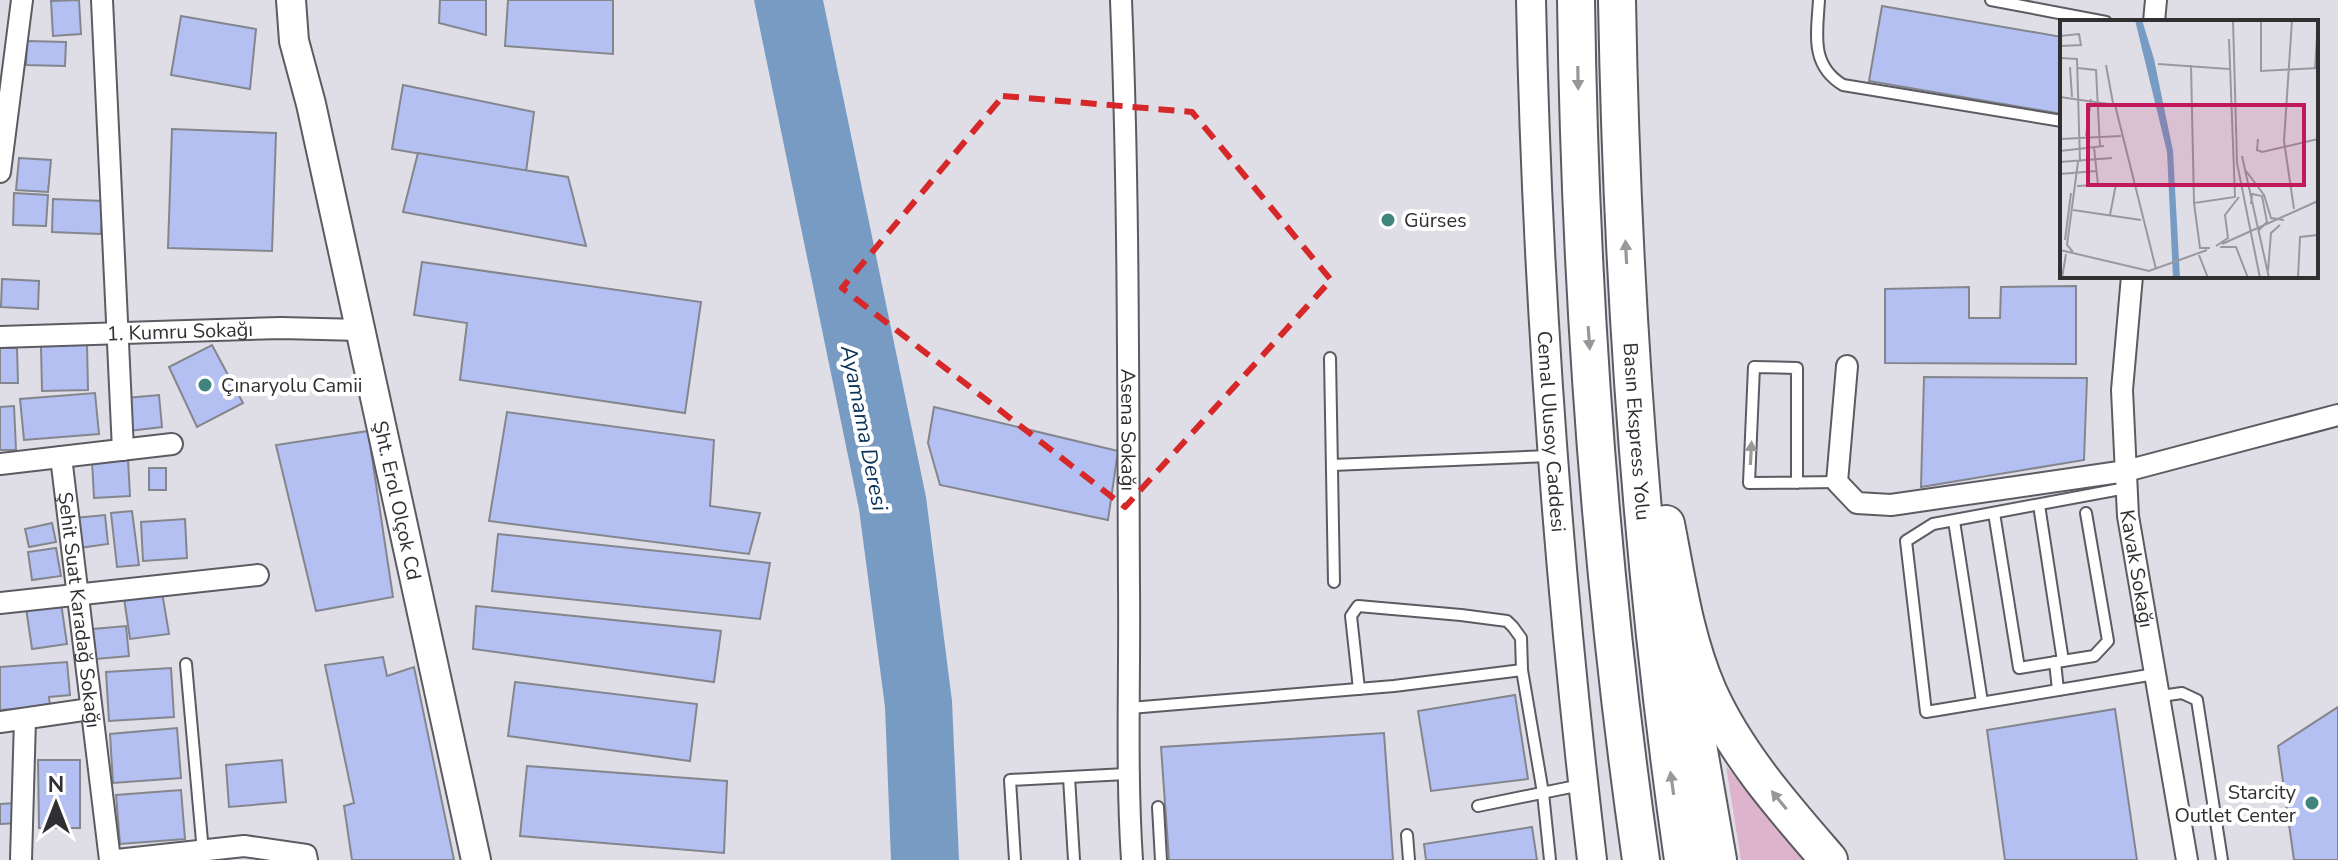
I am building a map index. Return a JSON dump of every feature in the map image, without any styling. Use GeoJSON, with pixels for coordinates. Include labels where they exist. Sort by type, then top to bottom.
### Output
{"type":"FeatureCollection","features":[{"type":"Feature","properties":{"kind":"highway","name":"Basın Ekspress Yolu"},"geometry":{"type":"LineString","coordinates":[[1576,0],[1585,277],[1610,629],[1641,860]]}},
{"type":"Feature","properties":{"kind":"highway","name":"Basın Ekspress Yolu"},"geometry":{"type":"LineString","coordinates":[[1617,0],[1632,357],[1656,666],[1683,860]]}},
{"type":"Feature","properties":{"kind":"highway"},"geometry":{"type":"LineString","coordinates":[[1632,357],[1652,423],[1666,524],[1685,621],[1713,701],[1746,757],[1829,860]]}},
{"type":"Feature","properties":{"kind":"highway"},"geometry":{"type":"LineString","coordinates":[[1666,524],[1673,612],[1718,860]]}},
{"type":"Feature","properties":{"kind":"highway"},"geometry":{"type":"LineString","coordinates":[[1610,629],[1605,695],[1622,860]]}},
{"type":"Feature","properties":{"kind":"street"},"geometry":{"type":"LineString","coordinates":[[0,172],[22,0]]}},
{"type":"Feature","properties":{"kind":"street"},"geometry":{"type":"LineString","coordinates":[[102,0],[123,450]]}},
{"type":"Feature","properties":{"kind":"street","name":"Şht. Erol Olçok Cd"},"geometry":{"type":"LineString","coordinates":[[291,0],[294,41],[311,104],[476,860]]}},
{"type":"Feature","properties":{"kind":"street","name":"Asena Sokağı"},"geometry":{"type":"LineString","coordinates":[[1121,0],[1130,708],[1126,774],[1132,860]]}},
{"type":"Feature","properties":{"kind":"street","name":"Cemal Ulusoy Caddesi"},"geometry":{"type":"LineString","coordinates":[[1531,0],[1539,277],[1552,455],[1592,860]]}},
{"type":"Feature","properties":{"kind":"street"},"geometry":{"type":"LineString","coordinates":[[2154,20],[2156,0]]}},
{"type":"Feature","properties":{"kind":"street","name":"Kavak Sokağı"},"geometry":{"type":"LineString","coordinates":[[2132,278],[2122,390],[2128,516],[2187,860]]}},
{"type":"Feature","properties":{"kind":"street","name":"1. Kumru Sokağı"},"geometry":{"type":"LineString","coordinates":[[0,337],[281,328],[361,330]]}},
{"type":"Feature","properties":{"kind":"street"},"geometry":{"type":"LineString","coordinates":[[1847,366],[1837,482],[1857,503],[1891,505],[2126,480],[2338,415]]}},
{"type":"Feature","properties":{"kind":"street"},"geometry":{"type":"LineString","coordinates":[[0,464],[172,444]]}},
{"type":"Feature","properties":{"kind":"street","name":"Şehit Suat Karadağ Sokağı"},"geometry":{"type":"LineString","coordinates":[[61,457],[110,860]]}},
{"type":"Feature","properties":{"kind":"street"},"geometry":{"type":"LineString","coordinates":[[0,603],[258,575]]}},
{"type":"Feature","properties":{"kind":"street"},"geometry":{"type":"LineString","coordinates":[[0,722],[90,709]]}},
{"type":"Feature","properties":{"kind":"street"},"geometry":{"type":"LineString","coordinates":[[21,860],[25,719]]}},
{"type":"Feature","properties":{"kind":"street"},"geometry":{"type":"LineString","coordinates":[[117,860],[244,846],[306,855],[307,860]]}},
{"type":"Feature","properties":{"kind":"lane"},"geometry":{"type":"LineString","coordinates":[[1819,0],[1818,58],[1828,74],[1843,85],[2060,121]]}},
{"type":"Feature","properties":{"kind":"lane"},"geometry":{"type":"LineString","coordinates":[[1991,0],[2096,20]]}},
{"type":"Feature","properties":{"kind":"lane"},"geometry":{"type":"LineString","coordinates":[[1330,358],[1334,582]]}},
{"type":"Feature","properties":{"kind":"lane"},"geometry":{"type":"LineString","coordinates":[[1797,483],[1797,368],[1754,367],[1749,483],[1797,483],[1837,482]]}},
{"type":"Feature","properties":{"kind":"lane"},"geometry":{"type":"LineString","coordinates":[[1332,465],[1552,455]]}},
{"type":"Feature","properties":{"kind":"lane"},"geometry":{"type":"LineString","coordinates":[[2126,480],[2039,505],[1922,527],[1906,541],[1926,712],[2156,673]]}},
{"type":"Feature","properties":{"kind":"lane"},"geometry":{"type":"LineString","coordinates":[[2039,505],[2059,661],[2058,690]]}},
{"type":"Feature","properties":{"kind":"lane"},"geometry":{"type":"LineString","coordinates":[[1994,513],[2019,668],[2094,656],[2108,641],[2086,513]]}},
{"type":"Feature","properties":{"kind":"lane"},"geometry":{"type":"LineString","coordinates":[[1954,521],[1982,702]]}},
{"type":"Feature","properties":{"kind":"lane"},"geometry":{"type":"LineString","coordinates":[[1359,689],[1351,616],[1361,605],[1507,621],[1521,638],[1522,670],[1543,793],[1550,860]]}},
{"type":"Feature","properties":{"kind":"lane"},"geometry":{"type":"LineString","coordinates":[[186,664],[203,852]]}},
{"type":"Feature","properties":{"kind":"lane"},"geometry":{"type":"LineString","coordinates":[[1130,708],[1359,689],[1522,670]]}},
{"type":"Feature","properties":{"kind":"lane"},"geometry":{"type":"LineString","coordinates":[[2161,696],[2182,693],[2197,700],[2222,860]]}},
{"type":"Feature","properties":{"kind":"lane"},"geometry":{"type":"LineString","coordinates":[[1015,860],[1010,780],[1126,774]]}},
{"type":"Feature","properties":{"kind":"lane"},"geometry":{"type":"LineString","coordinates":[[1069,777],[1074,860]]}},
{"type":"Feature","properties":{"kind":"lane"},"geometry":{"type":"LineString","coordinates":[[1478,806],[1583,784]]}},
{"type":"Feature","properties":{"kind":"lane"},"geometry":{"type":"LineString","coordinates":[[1158,807],[1161,860]]}},
{"type":"Feature","properties":{"kind":"lane"},"geometry":{"type":"LineString","coordinates":[[1407,835],[1409,860]]}},
{"type":"Feature","properties":{"kind":"highlighted area"},"geometry":{"type":"Polygon","coordinates":[[[1003,96],[1192,112],[1331,280],[1125,507],[842,288],[1003,96]]]}},
{"type":"Feature","properties":{"kind":"shaded area"},"geometry":{"type":"Polygon","coordinates":[[[1726,766],[1803,860],[1741,860],[1726,766]]]}},
{"type":"Feature","properties":{"kind":"water","name":"Ayamama Deresi"},"geometry":{"type":"Polygon","coordinates":[[[754,0],[823,0],[926,497],[952,701],[959,860],[891,860],[885,707],[859,509],[754,0]]]}},
{"type":"Feature","properties":{"kind":"building"},"geometry":{"type":"Polygon","coordinates":[[[79,0],[81,34],[53,36],[51,1],[79,0]]]}},
{"type":"Feature","properties":{"kind":"building"},"geometry":{"type":"Polygon","coordinates":[[[440,0],[486,0],[486,35],[439,23],[440,0]]]}},
{"type":"Feature","properties":{"kind":"building"},"geometry":{"type":"Polygon","coordinates":[[[508,0],[613,0],[613,54],[505,46],[508,0]]]}},
{"type":"Feature","properties":{"kind":"building"},"geometry":{"type":"Polygon","coordinates":[[[1882,6],[2060,37],[2060,114],[1869,81],[1882,6]]]}},
{"type":"Feature","properties":{"kind":"building"},"geometry":{"type":"Polygon","coordinates":[[[181,16],[256,29],[250,89],[171,75],[181,16]]]}},
{"type":"Feature","properties":{"kind":"building"},"geometry":{"type":"Polygon","coordinates":[[[27,41],[66,42],[65,66],[26,65],[27,41]]]}},
{"type":"Feature","properties":{"kind":"building"},"geometry":{"type":"Polygon","coordinates":[[[403,85],[534,112],[526,172],[392,149],[403,85]]]}},
{"type":"Feature","properties":{"kind":"building"},"geometry":{"type":"Polygon","coordinates":[[[172,129],[276,133],[272,251],[168,248],[172,129]]]}},
{"type":"Feature","properties":{"kind":"building"},"geometry":{"type":"Polygon","coordinates":[[[418,153],[568,177],[586,246],[403,212],[418,153]]]}},
{"type":"Feature","properties":{"kind":"building"},"geometry":{"type":"Polygon","coordinates":[[[19,158],[51,160],[48,192],[16,190],[19,158]]]}},
{"type":"Feature","properties":{"kind":"building"},"geometry":{"type":"Polygon","coordinates":[[[14,193],[48,195],[46,226],[13,225],[14,193]]]}},
{"type":"Feature","properties":{"kind":"building"},"geometry":{"type":"Polygon","coordinates":[[[53,199],[103,201],[101,234],[52,232],[53,199]]]}},
{"type":"Feature","properties":{"kind":"building"},"geometry":{"type":"Polygon","coordinates":[[[422,262],[701,302],[685,413],[460,380],[467,323],[414,315],[422,262]]]}},
{"type":"Feature","properties":{"kind":"building"},"geometry":{"type":"Polygon","coordinates":[[[2,279],[39,281],[38,309],[1,307],[2,279]]]}},
{"type":"Feature","properties":{"kind":"building"},"geometry":{"type":"Polygon","coordinates":[[[2076,286],[2076,364],[1885,363],[1885,289],[1969,287],[1969,318],[2000,318],[2001,287],[2076,286]]]}},
{"type":"Feature","properties":{"kind":"building"},"geometry":{"type":"Polygon","coordinates":[[[87,344],[88,390],[42,391],[41,346],[87,344]]]}},
{"type":"Feature","properties":{"kind":"building","name":"Çınaryolu Camii"},"geometry":{"type":"Polygon","coordinates":[[[212,345],[243,403],[197,427],[169,367],[212,345]]]}},
{"type":"Feature","properties":{"kind":"building"},"geometry":{"type":"Polygon","coordinates":[[[0,348],[17,348],[18,383],[0,383],[0,348]]]}},
{"type":"Feature","properties":{"kind":"building"},"geometry":{"type":"Polygon","coordinates":[[[1924,377],[2087,378],[2084,460],[1921,487],[1924,377]]]}},
{"type":"Feature","properties":{"kind":"building"},"geometry":{"type":"Polygon","coordinates":[[[95,393],[99,434],[24,440],[20,399],[95,393]]]}},
{"type":"Feature","properties":{"kind":"building"},"geometry":{"type":"Polygon","coordinates":[[[159,395],[162,427],[129,431],[126,398],[159,395]]]}},
{"type":"Feature","properties":{"kind":"building"},"geometry":{"type":"Polygon","coordinates":[[[14,406],[16,450],[0,450],[0,407],[14,406]]]}},
{"type":"Feature","properties":{"kind":"building"},"geometry":{"type":"Polygon","coordinates":[[[934,407],[1118,451],[1108,520],[940,485],[928,443],[934,407]]]}},
{"type":"Feature","properties":{"kind":"building"},"geometry":{"type":"Polygon","coordinates":[[[507,412],[714,440],[710,506],[760,513],[749,554],[489,521],[507,412]]]}},
{"type":"Feature","properties":{"kind":"building"},"geometry":{"type":"Polygon","coordinates":[[[368,431],[393,597],[316,611],[276,445],[368,431]]]}},
{"type":"Feature","properties":{"kind":"building"},"geometry":{"type":"Polygon","coordinates":[[[128,459],[130,496],[94,498],[92,461],[128,459]]]}},
{"type":"Feature","properties":{"kind":"building"},"geometry":{"type":"Polygon","coordinates":[[[149,468],[166,468],[166,490],[149,490],[149,468]]]}},
{"type":"Feature","properties":{"kind":"building"},"geometry":{"type":"Polygon","coordinates":[[[132,511],[139,565],[117,567],[111,513],[132,511]]]}},
{"type":"Feature","properties":{"kind":"building"},"geometry":{"type":"Polygon","coordinates":[[[105,515],[108,544],[79,548],[75,518],[105,515]]]}},
{"type":"Feature","properties":{"kind":"building"},"geometry":{"type":"Polygon","coordinates":[[[185,519],[187,558],[143,561],[141,522],[185,519]]]}},
{"type":"Feature","properties":{"kind":"building"},"geometry":{"type":"Polygon","coordinates":[[[52,523],[56,542],[29,547],[25,529],[52,523]]]}},
{"type":"Feature","properties":{"kind":"building"},"geometry":{"type":"Polygon","coordinates":[[[498,534],[770,563],[760,619],[492,591],[498,534]]]}},
{"type":"Feature","properties":{"kind":"building"},"geometry":{"type":"Polygon","coordinates":[[[56,548],[61,576],[32,580],[28,552],[56,548]]]}},
{"type":"Feature","properties":{"kind":"building"},"geometry":{"type":"Polygon","coordinates":[[[162,592],[169,634],[130,639],[124,598],[162,592]]]}},
{"type":"Feature","properties":{"kind":"building"},"geometry":{"type":"Polygon","coordinates":[[[61,603],[67,644],[32,649],[26,608],[61,603]]]}},
{"type":"Feature","properties":{"kind":"building"},"geometry":{"type":"Polygon","coordinates":[[[476,606],[721,631],[714,682],[473,649],[476,606]]]}},
{"type":"Feature","properties":{"kind":"building"},"geometry":{"type":"Polygon","coordinates":[[[126,626],[129,656],[96,659],[93,629],[126,626]]]}},
{"type":"Feature","properties":{"kind":"building"},"geometry":{"type":"Polygon","coordinates":[[[383,657],[387,676],[414,667],[454,860],[352,860],[344,806],[354,803],[325,665],[383,657]]]}},
{"type":"Feature","properties":{"kind":"building"},"geometry":{"type":"Polygon","coordinates":[[[67,662],[70,695],[49,697],[50,706],[0,710],[0,667],[67,662]]]}},
{"type":"Feature","properties":{"kind":"building"},"geometry":{"type":"Polygon","coordinates":[[[171,668],[174,717],[109,721],[106,672],[171,668]]]}},
{"type":"Feature","properties":{"kind":"building"},"geometry":{"type":"Polygon","coordinates":[[[515,682],[697,704],[690,761],[508,736],[515,682]]]}},
{"type":"Feature","properties":{"kind":"building"},"geometry":{"type":"Polygon","coordinates":[[[1515,695],[1528,779],[1431,791],[1418,711],[1515,695]]]}},
{"type":"Feature","properties":{"kind":"building","name":"Starcity Outlet Center"},"geometry":{"type":"Polygon","coordinates":[[[2338,707],[2338,860],[2294,860],[2278,746],[2338,707]]]}},
{"type":"Feature","properties":{"kind":"building"},"geometry":{"type":"Polygon","coordinates":[[[2115,709],[2137,860],[2005,860],[1987,730],[2115,709]]]}},
{"type":"Feature","properties":{"kind":"building"},"geometry":{"type":"Polygon","coordinates":[[[177,728],[181,778],[113,783],[110,734],[177,728]]]}},
{"type":"Feature","properties":{"kind":"building"},"geometry":{"type":"Polygon","coordinates":[[[1384,733],[1393,860],[1169,860],[1161,747],[1384,733]]]}},
{"type":"Feature","properties":{"kind":"building"},"geometry":{"type":"Polygon","coordinates":[[[38,760],[80,760],[80,828],[39,828],[38,760]]]}},
{"type":"Feature","properties":{"kind":"building"},"geometry":{"type":"Polygon","coordinates":[[[282,760],[286,802],[229,807],[226,765],[282,760]]]}},
{"type":"Feature","properties":{"kind":"building"},"geometry":{"type":"Polygon","coordinates":[[[527,766],[727,781],[724,853],[520,836],[527,766]]]}},
{"type":"Feature","properties":{"kind":"building"},"geometry":{"type":"Polygon","coordinates":[[[181,790],[185,839],[120,844],[116,795],[181,790]]]}},
{"type":"Feature","properties":{"kind":"building"},"geometry":{"type":"Polygon","coordinates":[[[17,803],[18,823],[0,824],[0,804],[17,803]]]}},
{"type":"Feature","properties":{"kind":"building"},"geometry":{"type":"Polygon","coordinates":[[[1532,827],[1537,860],[1426,860],[1424,844],[1532,827]]]}},
{"type":"Feature","properties":{"kind":"place","name":"Gürses"},"geometry":{"type":"Point","coordinates":[1388,220]}},
{"type":"Feature","properties":{"kind":"place","name":"Çınaryolu Camii"},"geometry":{"type":"Point","coordinates":[205,385]}},
{"type":"Feature","properties":{"kind":"place","name":"Starcity Outlet Center"},"geometry":{"type":"Point","coordinates":[2312,803]}}]}
